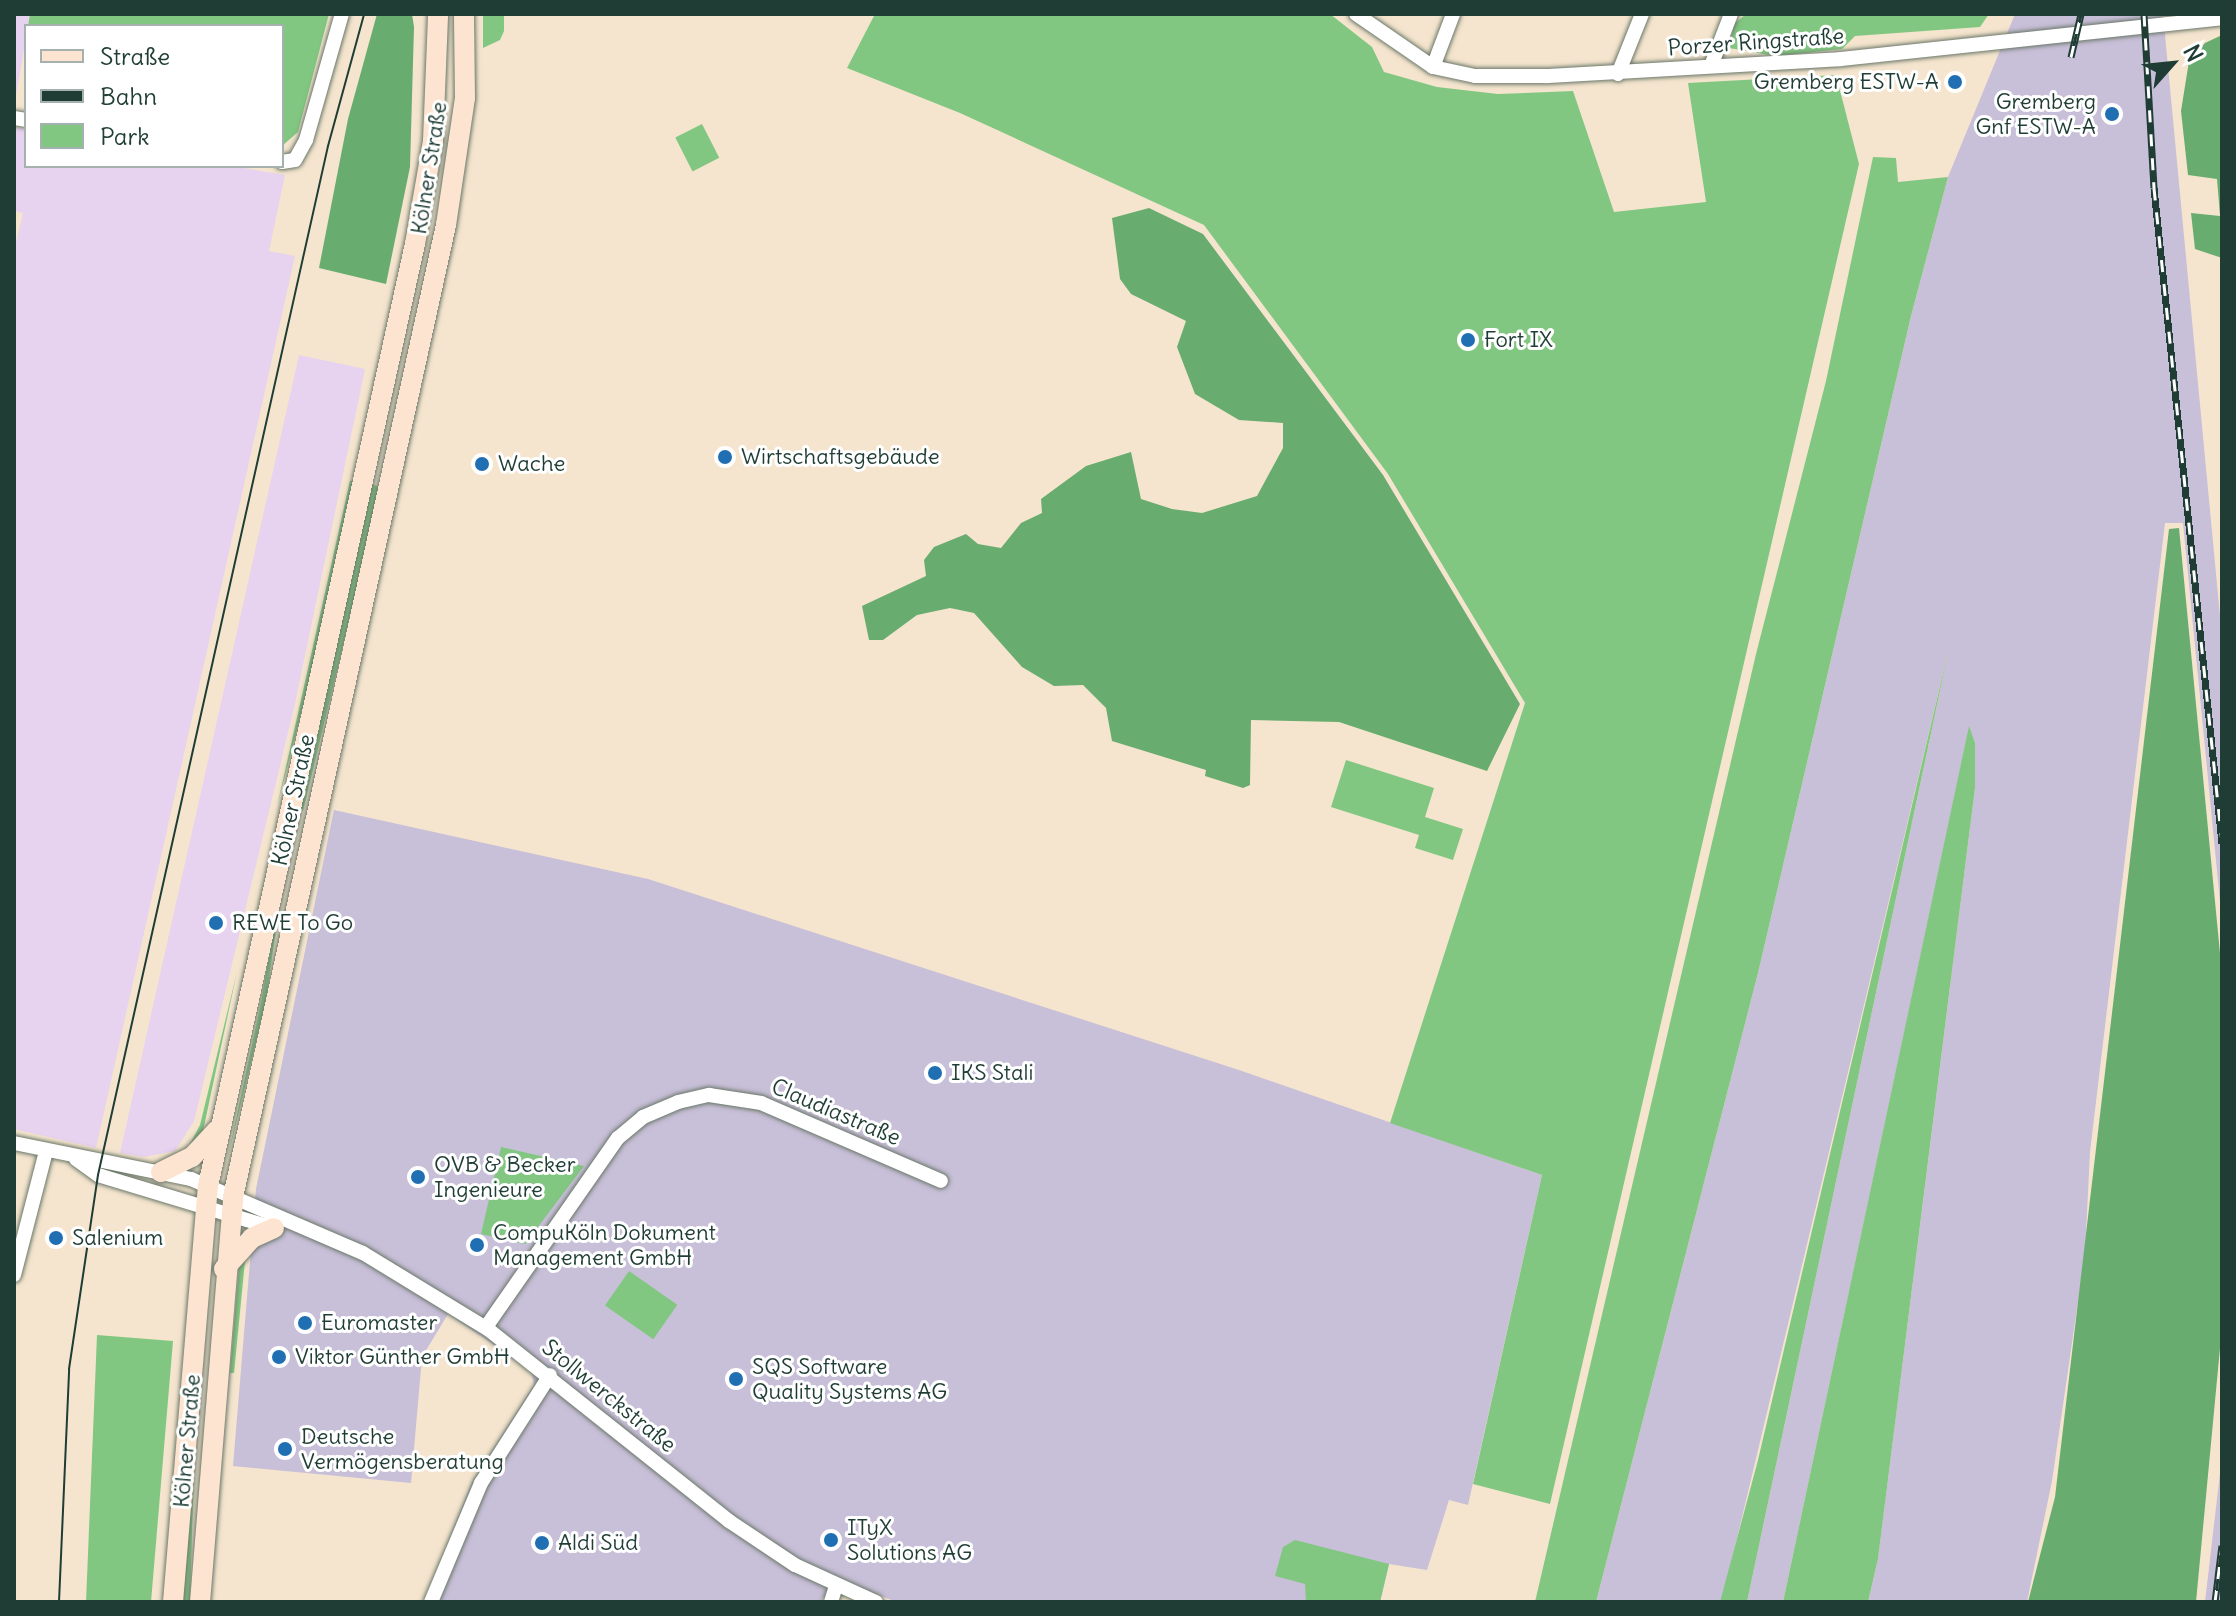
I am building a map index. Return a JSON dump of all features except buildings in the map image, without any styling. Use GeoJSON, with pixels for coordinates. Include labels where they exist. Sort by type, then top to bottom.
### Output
{"type":"FeatureCollection","features":[{"type":"Feature","properties":{"kind":"main road","name":"Kölner Straße"},"geometry":{"type":"LineString","coordinates":[[173,1602],[208,1186],[415,244],[433,141],[438,14]]}},
{"type":"Feature","properties":{"kind":"main road","name":"Kölner Straße"},"geometry":{"type":"LineString","coordinates":[[200,1602],[224,1269],[232,1207],[308,844],[446,225],[465,98],[464,14]]}},
{"type":"Feature","properties":{"kind":"main road"},"geometry":{"type":"LineString","coordinates":[[283,839],[308,844]]}},
{"type":"Feature","properties":{"kind":"main road"},"geometry":{"type":"LineString","coordinates":[[161,1172],[192,1157],[220,1127]]}},
{"type":"Feature","properties":{"kind":"main road"},"geometry":{"type":"LineString","coordinates":[[224,1269],[247,1242],[274,1228]]}},
{"type":"Feature","properties":{"kind":"street"},"geometry":{"type":"LineString","coordinates":[[284,162],[295,160],[306,140],[342,14]]}},
{"type":"Feature","properties":{"kind":"street","name":"Porzer Ringstraße"},"geometry":{"type":"LineString","coordinates":[[1356,14],[1433,67],[1475,76],[1618,74],[1841,59],[2222,18]]}},
{"type":"Feature","properties":{"kind":"street"},"geometry":{"type":"LineString","coordinates":[[1433,67],[1453,14]]}},
{"type":"Feature","properties":{"kind":"street"},"geometry":{"type":"LineString","coordinates":[[1618,74],[1642,14]]}},
{"type":"Feature","properties":{"kind":"street"},"geometry":{"type":"LineString","coordinates":[[1711,66],[1731,14]]}},
{"type":"Feature","properties":{"kind":"street","name":"Claudiastraße"},"geometry":{"type":"LineString","coordinates":[[486,1327],[618,1138],[643,1117],[678,1102],[709,1095],[761,1103],[941,1181]]}},
{"type":"Feature","properties":{"kind":"street"},"geometry":{"type":"LineString","coordinates":[[14,1143],[76,1159]]}},
{"type":"Feature","properties":{"kind":"street"},"geometry":{"type":"LineString","coordinates":[[14,1275],[46,1151]]}},
{"type":"Feature","properties":{"kind":"street","name":"Stollwerckstraße"},"geometry":{"type":"LineString","coordinates":[[76,1159],[161,1172],[208,1186],[232,1207],[274,1228],[311,1230]]}},
{"type":"Feature","properties":{"kind":"street","name":"Stollwerckstraße"},"geometry":{"type":"LineString","coordinates":[[76,1159],[98,1175],[206,1209],[232,1207],[311,1230],[363,1253],[486,1327],[550,1375],[729,1521],[836,1586],[876,1602]]}},
{"type":"Feature","properties":{"kind":"street"},"geometry":{"type":"LineString","coordinates":[[431,1602],[481,1483],[550,1375]]}},
{"type":"Feature","properties":{"kind":"street"},"geometry":{"type":"LineString","coordinates":[[831,1602],[836,1586]]}},
{"type":"Feature","properties":{"kind":"shaded area"},"geometry":{"type":"Polygon","coordinates":[[[14,14],[30,14],[28,24],[24,24],[24,49],[14,102],[14,14]]]}},
{"type":"Feature","properties":{"kind":"shaded area"},"geometry":{"type":"Polygon","coordinates":[[[2015,14],[2163,14],[2222,637],[2222,922],[2183,523],[2165,523],[2090,1152],[2085,1253],[2052,1481],[2027,1602],[1868,1602],[1878,1559],[1975,788],[1975,743],[1969,728],[1783,1602],[1747,1602],[1949,648],[1723,1597],[1720,1602],[1596,1602],[1758,973],[1911,316],[1948,177],[2015,14]]]}},
{"type":"Feature","properties":{"kind":"shaded area"},"geometry":{"type":"Polygon","coordinates":[[[14,127],[24,129],[24,168],[244,168],[285,175],[269,251],[295,256],[96,1148],[14,1129],[14,251],[23,213],[14,211],[14,127]]]}},
{"type":"Feature","properties":{"kind":"shaded area"},"geometry":{"type":"Polygon","coordinates":[[[299,355],[365,369],[294,708],[194,1121],[175,1151],[144,1157],[120,1153],[299,355]]]}},
{"type":"Feature","properties":{"kind":"shaded area"},"geometry":{"type":"Polygon","coordinates":[[[334,810],[648,879],[1239,1070],[1542,1175],[1468,1505],[1449,1500],[1427,1570],[1389,1564],[1380,1602],[896,1602],[842,1580],[819,1602],[429,1602],[432,1582],[472,1482],[534,1385],[531,1370],[448,1314],[422,1357],[411,1483],[233,1466],[256,1189],[334,810]]]}},
{"type":"Feature","properties":{"kind":"shaded area"},"geometry":{"type":"Polygon","coordinates":[[[2222,1456],[2222,1602],[2205,1602],[2222,1456]]]}},
{"type":"Feature","properties":{"kind":"green space"},"geometry":{"type":"Polygon","coordinates":[[[30,14],[329,14],[298,132],[284,144],[284,24],[28,24],[30,14]]]}},
{"type":"Feature","properties":{"kind":"green space"},"geometry":{"type":"Polygon","coordinates":[[[377,14],[412,14],[414,27],[410,167],[386,284],[319,268],[348,119],[377,14]]]}},
{"type":"Feature","properties":{"kind":"green space"},"geometry":{"type":"Polygon","coordinates":[[[483,14],[504,14],[504,31],[500,40],[483,48],[483,14]]]}},
{"type":"Feature","properties":{"kind":"green space"},"geometry":{"type":"Polygon","coordinates":[[[875,14],[1330,14],[1372,47],[1384,72],[1437,87],[1498,94],[1573,91],[1614,212],[1706,202],[1688,83],[1836,75],[1859,164],[1550,1504],[1473,1484],[1542,1175],[1390,1123],[1525,703],[1388,474],[1204,225],[960,113],[847,68],[875,14]]]}},
{"type":"Feature","properties":{"kind":"green space"},"geometry":{"type":"Polygon","coordinates":[[[1746,14],[1989,14],[1980,27],[1855,36],[1842,49],[1775,56],[1729,48],[1734,24],[1746,14]]]}},
{"type":"Feature","properties":{"kind":"green space"},"geometry":{"type":"Polygon","coordinates":[[[2222,35],[2222,258],[2195,249],[2191,213],[2220,216],[2217,179],[2188,175],[2181,111],[2189,61],[2205,43],[2222,35]]]}},
{"type":"Feature","properties":{"kind":"green space"},"geometry":{"type":"Polygon","coordinates":[[[702,124],[719,158],[693,171],[675,138],[702,124]]]}},
{"type":"Feature","properties":{"kind":"green space"},"geometry":{"type":"Polygon","coordinates":[[[1873,157],[1896,158],[1898,182],[1948,177],[1911,316],[1758,973],[1596,1602],[1535,1602],[1756,654],[1826,381],[1873,157]]]}},
{"type":"Feature","properties":{"kind":"green space"},"geometry":{"type":"Polygon","coordinates":[[[1149,208],[1203,234],[1383,475],[1520,704],[1487,771],[1339,722],[1251,720],[1250,785],[1243,788],[1205,776],[1206,770],[1112,741],[1106,708],[1083,685],[1054,686],[1022,667],[974,613],[950,608],[917,615],[883,640],[869,640],[862,606],[926,576],[924,560],[934,547],[966,534],[978,544],[1001,548],[1021,523],[1042,513],[1041,499],[1086,466],[1131,452],[1141,499],[1172,509],[1202,513],[1257,496],[1283,448],[1283,423],[1239,420],[1195,394],[1177,347],[1186,321],[1131,294],[1120,279],[1112,218],[1149,208]]]}},
{"type":"Feature","properties":{"kind":"green space"},"geometry":{"type":"Polygon","coordinates":[[[350,481],[355,481],[323,628],[277,807],[350,481]]]}},
{"type":"Feature","properties":{"kind":"green space"},"geometry":{"type":"Polygon","coordinates":[[[370,484],[381,487],[303,811],[300,809],[370,484]]]}},
{"type":"Feature","properties":{"kind":"green space"},"geometry":{"type":"Polygon","coordinates":[[[2179,528],[2222,974],[2222,1327],[2196,1602],[2028,1602],[2055,1497],[2169,529],[2179,528]]]}},
{"type":"Feature","properties":{"kind":"green space"},"geometry":{"type":"Polygon","coordinates":[[[1949,648],[1747,1602],[1720,1602],[1758,1460],[1949,648]]]}},
{"type":"Feature","properties":{"kind":"green space"},"geometry":{"type":"Polygon","coordinates":[[[1969,726],[1975,743],[1975,788],[1878,1559],[1868,1602],[1783,1602],[1969,726]]]}},
{"type":"Feature","properties":{"kind":"green space"},"geometry":{"type":"Polygon","coordinates":[[[1346,760],[1434,788],[1425,817],[1463,829],[1453,860],[1415,848],[1419,835],[1331,807],[1346,760]]]}},
{"type":"Feature","properties":{"kind":"green space"},"geometry":{"type":"Polygon","coordinates":[[[283,880],[266,1000],[227,1161],[261,1002],[283,880]]]}},
{"type":"Feature","properties":{"kind":"green space"},"geometry":{"type":"Polygon","coordinates":[[[237,972],[203,1131],[192,1147],[190,1144],[200,1125],[237,972]]]}},
{"type":"Feature","properties":{"kind":"green space"},"geometry":{"type":"Polygon","coordinates":[[[501,1147],[584,1166],[525,1244],[481,1234],[501,1147]]]}},
{"type":"Feature","properties":{"kind":"green space"},"geometry":{"type":"Polygon","coordinates":[[[245,1261],[234,1373],[230,1373],[239,1267],[245,1261]]]}},
{"type":"Feature","properties":{"kind":"green space"},"geometry":{"type":"Polygon","coordinates":[[[629,1271],[677,1305],[653,1339],[605,1305],[629,1271]]]}},
{"type":"Feature","properties":{"kind":"green space"},"geometry":{"type":"Polygon","coordinates":[[[97,1335],[173,1341],[151,1602],[86,1602],[97,1335]]]}},
{"type":"Feature","properties":{"kind":"green space"},"geometry":{"type":"Polygon","coordinates":[[[194,1467],[190,1602],[183,1602],[194,1467]]]}},
{"type":"Feature","properties":{"kind":"green space"},"geometry":{"type":"Polygon","coordinates":[[[1295,1540],[1389,1564],[1380,1602],[1306,1602],[1305,1584],[1275,1576],[1283,1547],[1295,1540]]]}},
{"type":"Feature","properties":{"kind":"tram line"},"geometry":{"type":"LineString","coordinates":[[59,1602],[69,1369],[98,1175],[328,146],[364,14]]}},
{"type":"Feature","properties":{"kind":"railway"},"geometry":{"type":"LineString","coordinates":[[2071,57],[2081,14]]}},
{"type":"Feature","properties":{"kind":"railway"},"geometry":{"type":"LineString","coordinates":[[2144,14],[2154,188],[2222,843]]}},
{"type":"Feature","properties":{"kind":"railway"},"geometry":{"type":"LineString","coordinates":[[2215,1602],[2222,1545]]}},
{"type":"Feature","properties":{"kind":"place","name":"Gremberg ESTW-A"},"geometry":{"type":"Point","coordinates":[1955,82]}},
{"type":"Feature","properties":{"kind":"place","name":"Gremberg Gnf ESTW-A"},"geometry":{"type":"Point","coordinates":[2112,114]}},
{"type":"Feature","properties":{"kind":"place","name":"Fort IX"},"geometry":{"type":"Point","coordinates":[1468,340]}},
{"type":"Feature","properties":{"kind":"place","name":"Wirtschaftsgebäude"},"geometry":{"type":"Point","coordinates":[725,457]}},
{"type":"Feature","properties":{"kind":"place","name":"Wache"},"geometry":{"type":"Point","coordinates":[482,464]}},
{"type":"Feature","properties":{"kind":"place","name":"REWE To Go"},"geometry":{"type":"Point","coordinates":[216,923]}},
{"type":"Feature","properties":{"kind":"place","name":"IKS Stali"},"geometry":{"type":"Point","coordinates":[935,1073]}},
{"type":"Feature","properties":{"kind":"place","name":"OVB & Becker Ingenieure"},"geometry":{"type":"Point","coordinates":[418,1177]}},
{"type":"Feature","properties":{"kind":"place","name":"Salenium"},"geometry":{"type":"Point","coordinates":[56,1238]}},
{"type":"Feature","properties":{"kind":"place","name":"CompuKöln Dokument Management GmbH"},"geometry":{"type":"Point","coordinates":[477,1245]}},
{"type":"Feature","properties":{"kind":"place","name":"Euromaster"},"geometry":{"type":"Point","coordinates":[305,1323]}},
{"type":"Feature","properties":{"kind":"place","name":"Viktor Günther GmbH"},"geometry":{"type":"Point","coordinates":[279,1357]}},
{"type":"Feature","properties":{"kind":"place","name":"SQS Software Quality Systems AG"},"geometry":{"type":"Point","coordinates":[736,1379]}},
{"type":"Feature","properties":{"kind":"place","name":"Deutsche Vermögensberatung"},"geometry":{"type":"Point","coordinates":[285,1449]}},
{"type":"Feature","properties":{"kind":"place","name":"ITyX Solutions AG"},"geometry":{"type":"Point","coordinates":[831,1540]}},
{"type":"Feature","properties":{"kind":"place","name":"Aldi Süd"},"geometry":{"type":"Point","coordinates":[542,1543]}}]}
